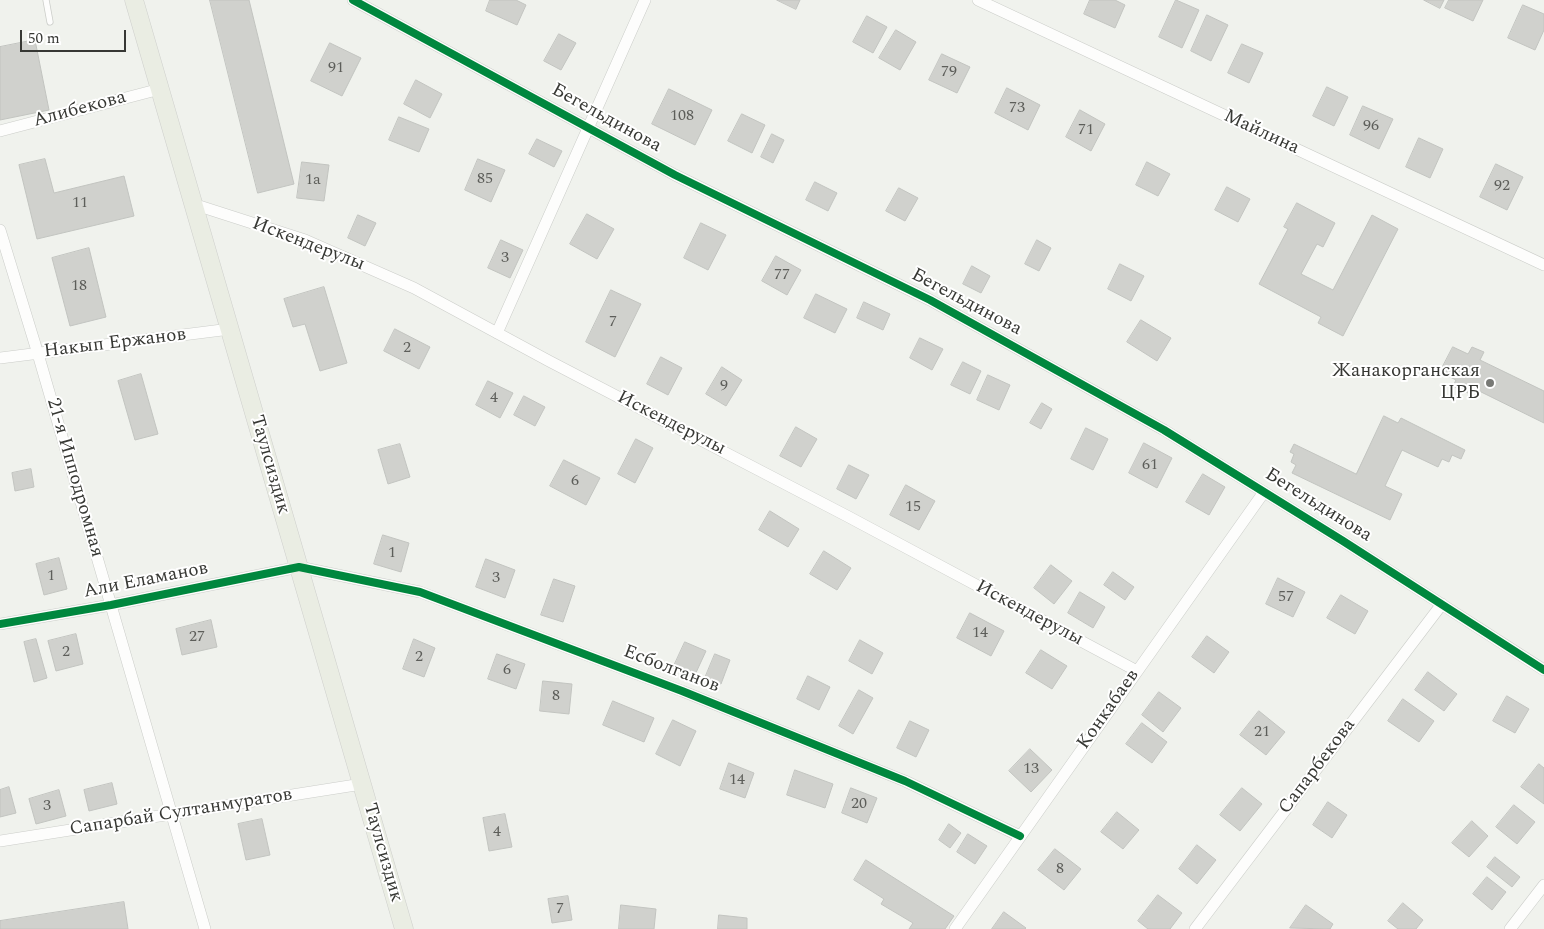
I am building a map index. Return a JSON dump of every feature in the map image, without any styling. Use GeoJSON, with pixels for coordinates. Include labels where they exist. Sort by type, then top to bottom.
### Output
{"type":"FeatureCollection","features":[{"type":"Feature","properties":{"kind":"main road","name":"Таулсиздик"},"geometry":{"type":"LineString","coordinates":[[134,0],[404,929]]}},
{"type":"Feature","properties":{"kind":"street","name":"Бегельдинова"},"geometry":{"type":"LineString","coordinates":[[353,0],[674,175],[930,300],[1164,430],[1544,670]]}},
{"type":"Feature","properties":{"kind":"street"},"geometry":{"type":"LineString","coordinates":[[497,333],[645,0]]}},
{"type":"Feature","properties":{"kind":"street","name":"Майлина"},"geometry":{"type":"LineString","coordinates":[[978,0],[1544,265]]}},
{"type":"Feature","properties":{"kind":"street","name":"Алибекова"},"geometry":{"type":"LineString","coordinates":[[0,131],[160,89]]}},
{"type":"Feature","properties":{"kind":"street","name":"Искендерулы"},"geometry":{"type":"LineString","coordinates":[[193,204],[305,240],[414,288],[1137,671]]}},
{"type":"Feature","properties":{"kind":"street","name":"21-я Ипподромная"},"geometry":{"type":"LineString","coordinates":[[0,230],[206,929]]}},
{"type":"Feature","properties":{"kind":"street","name":"Накып Ержанов"},"geometry":{"type":"LineString","coordinates":[[0,358],[230,329]]}},
{"type":"Feature","properties":{"kind":"street","name":"Конкабаев"},"geometry":{"type":"LineString","coordinates":[[955,929],[1264,492]]}},
{"type":"Feature","properties":{"kind":"street","name":"Али Еламанов"},"geometry":{"type":"LineString","coordinates":[[0,624],[299,567]]}},
{"type":"Feature","properties":{"kind":"street","name":"Есболганов"},"geometry":{"type":"LineString","coordinates":[[299,567],[420,592],[682,691],[905,780],[1020,836]]}},
{"type":"Feature","properties":{"kind":"street","name":"Сапарбекова"},"geometry":{"type":"LineString","coordinates":[[1195,929],[1442,604]]}},
{"type":"Feature","properties":{"kind":"street","name":"Сапарбай Султанмуратов"},"geometry":{"type":"LineString","coordinates":[[0,841],[362,784]]}},
{"type":"Feature","properties":{"kind":"street"},"geometry":{"type":"LineString","coordinates":[[1510,929],[1544,885]]}},
{"type":"Feature","properties":{"kind":"lane"},"geometry":{"type":"LineString","coordinates":[[46,0],[50,22]]}},
{"type":"Feature","properties":{"kind":"building"},"geometry":{"type":"Polygon","coordinates":[[[210,0],[249,0],[294,184],[258,193],[210,0]]]}},
{"type":"Feature","properties":{"kind":"building"},"geometry":{"type":"Polygon","coordinates":[[[490,0],[516,0],[526,5],[517,25],[486,11],[490,0]]]}},
{"type":"Feature","properties":{"kind":"building"},"geometry":{"type":"Polygon","coordinates":[[[777,0],[800,0],[796,9],[777,0]]]}},
{"type":"Feature","properties":{"kind":"building"},"geometry":{"type":"Polygon","coordinates":[[[1090,0],[1115,0],[1125,5],[1115,28],[1084,14],[1090,0]]]}},
{"type":"Feature","properties":{"kind":"building"},"geometry":{"type":"Polygon","coordinates":[[[1176,0],[1199,10],[1182,48],[1159,37],[1176,0]]]}},
{"type":"Feature","properties":{"kind":"building"},"geometry":{"type":"Polygon","coordinates":[[[1424,0],[1444,0],[1440,8],[1424,0]]]}},
{"type":"Feature","properties":{"kind":"building"},"geometry":{"type":"Polygon","coordinates":[[[1449,0],[1483,0],[1473,21],[1445,8],[1449,0]]]}},
{"type":"Feature","properties":{"kind":"building"},"geometry":{"type":"Polygon","coordinates":[[[1523,5],[1544,14],[1544,30],[1535,50],[1508,38],[1523,5]]]}},
{"type":"Feature","properties":{"kind":"building"},"geometry":{"type":"Polygon","coordinates":[[[1207,15],[1228,25],[1211,61],[1191,51],[1207,15]]]}},
{"type":"Feature","properties":{"kind":"building"},"geometry":{"type":"Polygon","coordinates":[[[867,16],[887,27],[873,53],[853,42],[867,16]]]}},
{"type":"Feature","properties":{"kind":"building"},"geometry":{"type":"Polygon","coordinates":[[[896,30],[916,42],[900,70],[879,58],[896,30]]]}},
{"type":"Feature","properties":{"kind":"building"},"geometry":{"type":"Polygon","coordinates":[[[559,34],[576,43],[561,70],[544,61],[559,34]]]}},
{"type":"Feature","properties":{"kind":"building"},"geometry":{"type":"Polygon","coordinates":[[[35,40],[49,110],[0,120],[0,47],[35,40]]]}},
{"type":"Feature","properties":{"kind":"building"},"geometry":{"type":"Polygon","coordinates":[[[330,43],[361,58],[342,96],[311,81],[330,43]]]}},
{"type":"Feature","properties":{"kind":"building"},"geometry":{"type":"Polygon","coordinates":[[[1242,44],[1263,53],[1249,83],[1228,73],[1242,44]]]}},
{"type":"Feature","properties":{"kind":"building"},"geometry":{"type":"Polygon","coordinates":[[[942,54],[970,67],[957,93],[929,80],[942,54]]]}},
{"type":"Feature","properties":{"kind":"building"},"geometry":{"type":"Polygon","coordinates":[[[416,80],[442,94],[430,118],[404,104],[416,80]]]}},
{"type":"Feature","properties":{"kind":"building"},"geometry":{"type":"Polygon","coordinates":[[[1327,87],[1348,97],[1334,126],[1313,116],[1327,87]]]}},
{"type":"Feature","properties":{"kind":"building"},"geometry":{"type":"Polygon","coordinates":[[[1007,88],[1040,105],[1028,130],[995,113],[1007,88]]]}},
{"type":"Feature","properties":{"kind":"building"},"geometry":{"type":"Polygon","coordinates":[[[669,89],[712,110],[695,145],[652,124],[669,89]]]}},
{"type":"Feature","properties":{"kind":"building"},"geometry":{"type":"Polygon","coordinates":[[[1363,106],[1393,119],[1379,149],[1350,135],[1363,106]]]}},
{"type":"Feature","properties":{"kind":"building"},"geometry":{"type":"Polygon","coordinates":[[[1080,110],[1105,124],[1091,151],[1066,137],[1080,110]]]}},
{"type":"Feature","properties":{"kind":"building"},"geometry":{"type":"Polygon","coordinates":[[[742,114],[765,125],[752,153],[728,141],[742,114]]]}},
{"type":"Feature","properties":{"kind":"building"},"geometry":{"type":"Polygon","coordinates":[[[399,117],[429,129],[419,152],[389,140],[399,117]]]}},
{"type":"Feature","properties":{"kind":"building"},"geometry":{"type":"Polygon","coordinates":[[[772,134],[784,140],[773,163],[761,157],[772,134]]]}},
{"type":"Feature","properties":{"kind":"building"},"geometry":{"type":"Polygon","coordinates":[[[1419,138],[1443,149],[1430,178],[1406,167],[1419,138]]]}},
{"type":"Feature","properties":{"kind":"building"},"geometry":{"type":"Polygon","coordinates":[[[537,139],[562,151],[554,167],[529,154],[537,139]]]}},
{"type":"Feature","properties":{"kind":"building"},"geometry":{"type":"Polygon","coordinates":[[[45,159],[54,193],[124,176],[134,216],[37,239],[19,165],[45,159]]]}},
{"type":"Feature","properties":{"kind":"building"},"geometry":{"type":"Polygon","coordinates":[[[478,159],[505,170],[491,202],[465,190],[478,159]]]}},
{"type":"Feature","properties":{"kind":"building"},"geometry":{"type":"Polygon","coordinates":[[[302,162],[329,165],[324,201],[297,198],[302,162]]]}},
{"type":"Feature","properties":{"kind":"building"},"geometry":{"type":"Polygon","coordinates":[[[1147,162],[1170,174],[1158,196],[1136,185],[1147,162]]]}},
{"type":"Feature","properties":{"kind":"building"},"geometry":{"type":"Polygon","coordinates":[[[1496,164],[1523,177],[1507,210],[1480,197],[1496,164]]]}},
{"type":"Feature","properties":{"kind":"building"},"geometry":{"type":"Polygon","coordinates":[[[815,182],[837,193],[828,211],[806,200],[815,182]]]}},
{"type":"Feature","properties":{"kind":"building"},"geometry":{"type":"Polygon","coordinates":[[[1227,187],[1250,199],[1238,222],[1215,210],[1227,187]]]}},
{"type":"Feature","properties":{"kind":"building"},"geometry":{"type":"Polygon","coordinates":[[[899,188],[918,198],[905,221],[886,211],[899,188]]]}},
{"type":"Feature","properties":{"kind":"building"},"geometry":{"type":"Polygon","coordinates":[[[1297,203],[1335,223],[1323,247],[1317,244],[1301,274],[1333,290],[1372,215],[1398,229],[1343,336],[1318,323],[1321,317],[1259,284],[1288,229],[1284,227],[1297,203]]]}},
{"type":"Feature","properties":{"kind":"building"},"geometry":{"type":"Polygon","coordinates":[[[587,214],[614,229],[597,259],[570,244],[587,214]]]}},
{"type":"Feature","properties":{"kind":"building"},"geometry":{"type":"Polygon","coordinates":[[[358,215],[376,223],[365,246],[348,238],[358,215]]]}},
{"type":"Feature","properties":{"kind":"building"},"geometry":{"type":"Polygon","coordinates":[[[701,223],[726,235],[708,270],[684,258],[701,223]]]}},
{"type":"Feature","properties":{"kind":"building"},"geometry":{"type":"Polygon","coordinates":[[[501,240],[523,250],[510,278],[488,268],[501,240]]]}},
{"type":"Feature","properties":{"kind":"building"},"geometry":{"type":"Polygon","coordinates":[[[1037,240],[1051,248],[1039,271],[1025,264],[1037,240]]]}},
{"type":"Feature","properties":{"kind":"building"},"geometry":{"type":"Polygon","coordinates":[[[89,248],[106,317],[70,326],[52,258],[89,248]]]}},
{"type":"Feature","properties":{"kind":"building"},"geometry":{"type":"Polygon","coordinates":[[[776,256],[801,270],[787,295],[762,281],[776,256]]]}},
{"type":"Feature","properties":{"kind":"building"},"geometry":{"type":"Polygon","coordinates":[[[1120,264],[1144,276],[1131,301],[1108,289],[1120,264]]]}},
{"type":"Feature","properties":{"kind":"building"},"geometry":{"type":"Polygon","coordinates":[[[972,266],[990,276],[981,293],[963,284],[972,266]]]}},
{"type":"Feature","properties":{"kind":"building"},"geometry":{"type":"Polygon","coordinates":[[[324,287],[347,363],[320,371],[305,324],[293,327],[284,299],[324,287]]]}},
{"type":"Feature","properties":{"kind":"building"},"geometry":{"type":"Polygon","coordinates":[[[611,290],[641,304],[615,357],[586,342],[611,290]]]}},
{"type":"Feature","properties":{"kind":"building"},"geometry":{"type":"Polygon","coordinates":[[[816,294],[847,309],[835,333],[804,318],[816,294]]]}},
{"type":"Feature","properties":{"kind":"building"},"geometry":{"type":"Polygon","coordinates":[[[864,302],[890,314],[883,330],[857,318],[864,302]]]}},
{"type":"Feature","properties":{"kind":"building"},"geometry":{"type":"Polygon","coordinates":[[[1141,320],[1171,338],[1157,361],[1127,342],[1141,320]]]}},
{"type":"Feature","properties":{"kind":"building"},"geometry":{"type":"Polygon","coordinates":[[[395,329],[430,347],[419,369],[384,351],[395,329]]]}},
{"type":"Feature","properties":{"kind":"building"},"geometry":{"type":"Polygon","coordinates":[[[920,338],[943,349],[932,370],[910,358],[920,338]]]}},
{"type":"Feature","properties":{"kind":"building","name":"Жанакорганская ЦРБ"},"geometry":{"type":"Polygon","coordinates":[[[1453,347],[1468,354],[1472,347],[1484,352],[1480,360],[1544,391],[1544,423],[1471,387],[1468,393],[1453,386],[1456,380],[1440,372],[1453,347]]]}},
{"type":"Feature","properties":{"kind":"building"},"geometry":{"type":"Polygon","coordinates":[[[661,357],[682,368],[668,395],[647,384],[661,357]]]}},
{"type":"Feature","properties":{"kind":"building"},"geometry":{"type":"Polygon","coordinates":[[[963,362],[981,371],[970,394],[951,385],[963,362]]]}},
{"type":"Feature","properties":{"kind":"building"},"geometry":{"type":"Polygon","coordinates":[[[722,367],[742,380],[726,406],[706,394],[722,367]]]}},
{"type":"Feature","properties":{"kind":"building"},"geometry":{"type":"Polygon","coordinates":[[[141,374],[158,434],[135,440],[118,381],[141,374]]]}},
{"type":"Feature","properties":{"kind":"building"},"geometry":{"type":"Polygon","coordinates":[[[988,375],[1010,385],[999,410],[977,400],[988,375]]]}},
{"type":"Feature","properties":{"kind":"building"},"geometry":{"type":"Polygon","coordinates":[[[488,381],[513,393],[500,418],[476,405],[488,381]]]}},
{"type":"Feature","properties":{"kind":"building"},"geometry":{"type":"Polygon","coordinates":[[[524,396],[545,407],[535,426],[514,415],[524,396]]]}},
{"type":"Feature","properties":{"kind":"building"},"geometry":{"type":"Polygon","coordinates":[[[1042,403],[1052,409],[1041,429],[1030,423],[1042,403]]]}},
{"type":"Feature","properties":{"kind":"building"},"geometry":{"type":"Polygon","coordinates":[[[1384,416],[1398,423],[1401,418],[1465,450],[1461,459],[1452,455],[1449,462],[1442,459],[1438,467],[1402,450],[1385,486],[1402,494],[1390,520],[1292,473],[1296,465],[1291,462],[1294,454],[1290,452],[1294,444],[1356,474],[1384,416]]]}},
{"type":"Feature","properties":{"kind":"building"},"geometry":{"type":"Polygon","coordinates":[[[796,427],[817,439],[801,467],[780,456],[796,427]]]}},
{"type":"Feature","properties":{"kind":"building"},"geometry":{"type":"Polygon","coordinates":[[[1086,428],[1108,439],[1093,470],[1071,459],[1086,428]]]}},
{"type":"Feature","properties":{"kind":"building"},"geometry":{"type":"Polygon","coordinates":[[[636,439],[653,448],[635,483],[618,474],[636,439]]]}},
{"type":"Feature","properties":{"kind":"building"},"geometry":{"type":"Polygon","coordinates":[[[1144,443],[1172,458],[1157,488],[1129,473],[1144,443]]]}},
{"type":"Feature","properties":{"kind":"building"},"geometry":{"type":"Polygon","coordinates":[[[400,444],[410,477],[388,484],[378,450],[400,444]]]}},
{"type":"Feature","properties":{"kind":"building"},"geometry":{"type":"Polygon","coordinates":[[[564,460],[600,478],[586,505],[550,486],[564,460]]]}},
{"type":"Feature","properties":{"kind":"building"},"geometry":{"type":"Polygon","coordinates":[[[849,465],[869,475],[856,499],[837,489],[849,465]]]}},
{"type":"Feature","properties":{"kind":"building"},"geometry":{"type":"Polygon","coordinates":[[[31,469],[34,487],[15,491],[12,473],[31,469]]]}},
{"type":"Feature","properties":{"kind":"building"},"geometry":{"type":"Polygon","coordinates":[[[1203,474],[1225,487],[1209,515],[1186,502],[1203,474]]]}},
{"type":"Feature","properties":{"kind":"building"},"geometry":{"type":"Polygon","coordinates":[[[906,485],[935,501],[919,530],[890,515],[906,485]]]}},
{"type":"Feature","properties":{"kind":"building"},"geometry":{"type":"Polygon","coordinates":[[[770,511],[799,529],[788,547],[759,530],[770,511]]]}},
{"type":"Feature","properties":{"kind":"building"},"geometry":{"type":"Polygon","coordinates":[[[383,535],[409,543],[401,572],[374,564],[383,535]]]}},
{"type":"Feature","properties":{"kind":"building"},"geometry":{"type":"Polygon","coordinates":[[[824,551],[851,568],[837,590],[810,574],[824,551]]]}},
{"type":"Feature","properties":{"kind":"building"},"geometry":{"type":"Polygon","coordinates":[[[59,558],[67,589],[44,595],[36,564],[59,558]]]}},
{"type":"Feature","properties":{"kind":"building"},"geometry":{"type":"Polygon","coordinates":[[[486,559],[515,570],[505,598],[476,587],[486,559]]]}},
{"type":"Feature","properties":{"kind":"building"},"geometry":{"type":"Polygon","coordinates":[[[1051,565],[1072,581],[1054,604],[1034,588],[1051,565]]]}},
{"type":"Feature","properties":{"kind":"building"},"geometry":{"type":"Polygon","coordinates":[[[1113,572],[1134,587],[1125,600],[1104,585],[1113,572]]]}},
{"type":"Feature","properties":{"kind":"building"},"geometry":{"type":"Polygon","coordinates":[[[1278,578],[1305,592],[1293,617],[1266,604],[1278,578]]]}},
{"type":"Feature","properties":{"kind":"building"},"geometry":{"type":"Polygon","coordinates":[[[554,579],[575,586],[563,622],[541,615],[554,579]]]}},
{"type":"Feature","properties":{"kind":"building"},"geometry":{"type":"Polygon","coordinates":[[[1080,592],[1105,607],[1093,628],[1068,613],[1080,592]]]}},
{"type":"Feature","properties":{"kind":"building"},"geometry":{"type":"Polygon","coordinates":[[[1341,595],[1368,611],[1355,634],[1327,618],[1341,595]]]}},
{"type":"Feature","properties":{"kind":"building"},"geometry":{"type":"Polygon","coordinates":[[[970,613],[1004,631],[991,656],[957,638],[970,613]]]}},
{"type":"Feature","properties":{"kind":"building"},"geometry":{"type":"Polygon","coordinates":[[[211,620],[217,647],[182,655],[176,629],[211,620]]]}},
{"type":"Feature","properties":{"kind":"building"},"geometry":{"type":"Polygon","coordinates":[[[76,634],[83,664],[56,671],[48,641],[76,634]]]}},
{"type":"Feature","properties":{"kind":"building"},"geometry":{"type":"Polygon","coordinates":[[[1207,636],[1229,652],[1214,673],[1192,657],[1207,636]]]}},
{"type":"Feature","properties":{"kind":"building"},"geometry":{"type":"Polygon","coordinates":[[[36,639],[47,678],[34,682],[24,642],[36,639]]]}},
{"type":"Feature","properties":{"kind":"building"},"geometry":{"type":"Polygon","coordinates":[[[414,639],[435,648],[424,677],[403,669],[414,639]]]}},
{"type":"Feature","properties":{"kind":"building"},"geometry":{"type":"Polygon","coordinates":[[[860,640],[883,653],[872,674],[849,661],[860,640]]]}},
{"type":"Feature","properties":{"kind":"building"},"geometry":{"type":"Polygon","coordinates":[[[685,642],[706,651],[694,677],[673,668],[685,642]]]}},
{"type":"Feature","properties":{"kind":"building"},"geometry":{"type":"Polygon","coordinates":[[[1041,650],[1067,666],[1052,689],[1026,673],[1041,650]]]}},
{"type":"Feature","properties":{"kind":"building"},"geometry":{"type":"Polygon","coordinates":[[[497,654],[525,664],[516,689],[488,679],[497,654]]]}},
{"type":"Feature","properties":{"kind":"building"},"geometry":{"type":"Polygon","coordinates":[[[715,654],[730,660],[721,684],[705,678],[715,654]]]}},
{"type":"Feature","properties":{"kind":"building"},"geometry":{"type":"Polygon","coordinates":[[[1428,672],[1457,694],[1444,711],[1415,690],[1428,672]]]}},
{"type":"Feature","properties":{"kind":"building"},"geometry":{"type":"Polygon","coordinates":[[[808,676],[830,687],[819,710],[797,699],[808,676]]]}},
{"type":"Feature","properties":{"kind":"building"},"geometry":{"type":"Polygon","coordinates":[[[543,681],[572,684],[569,714],[540,711],[543,681]]]}},
{"type":"Feature","properties":{"kind":"building"},"geometry":{"type":"Polygon","coordinates":[[[859,690],[873,698],[853,734],[839,726],[859,690]]]}},
{"type":"Feature","properties":{"kind":"building"},"geometry":{"type":"Polygon","coordinates":[[[1159,692],[1181,708],[1163,732],[1142,715],[1159,692]]]}},
{"type":"Feature","properties":{"kind":"building"},"geometry":{"type":"Polygon","coordinates":[[[1507,696],[1529,709],[1515,733],[1493,721],[1507,696]]]}},
{"type":"Feature","properties":{"kind":"building"},"geometry":{"type":"Polygon","coordinates":[[[1403,699],[1434,721],[1419,742],[1388,721],[1403,699]]]}},
{"type":"Feature","properties":{"kind":"building"},"geometry":{"type":"Polygon","coordinates":[[[613,701],[654,718],[644,742],[603,725],[613,701]]]}},
{"type":"Feature","properties":{"kind":"building"},"geometry":{"type":"Polygon","coordinates":[[[1259,711],[1285,732],[1266,755],[1240,735],[1259,711]]]}},
{"type":"Feature","properties":{"kind":"building"},"geometry":{"type":"Polygon","coordinates":[[[673,720],[696,731],[680,766],[656,754],[673,720]]]}},
{"type":"Feature","properties":{"kind":"building"},"geometry":{"type":"Polygon","coordinates":[[[910,721],[929,730],[916,757],[897,748],[910,721]]]}},
{"type":"Feature","properties":{"kind":"building"},"geometry":{"type":"Polygon","coordinates":[[[1142,723],[1167,742],[1152,763],[1126,744],[1142,723]]]}},
{"type":"Feature","properties":{"kind":"building"},"geometry":{"type":"Polygon","coordinates":[[[1030,749],[1052,770],[1031,792],[1009,771],[1030,749]]]}},
{"type":"Feature","properties":{"kind":"building"},"geometry":{"type":"Polygon","coordinates":[[[729,763],[754,773],[745,798],[720,789],[729,763]]]}},
{"type":"Feature","properties":{"kind":"building"},"geometry":{"type":"Polygon","coordinates":[[[1539,764],[1544,768],[1544,804],[1521,787],[1539,764]]]}},
{"type":"Feature","properties":{"kind":"building"},"geometry":{"type":"Polygon","coordinates":[[[795,770],[833,784],[825,808],[787,795],[795,770]]]}},
{"type":"Feature","properties":{"kind":"building"},"geometry":{"type":"Polygon","coordinates":[[[112,783],[117,804],[89,811],[84,790],[112,783]]]}},
{"type":"Feature","properties":{"kind":"building"},"geometry":{"type":"Polygon","coordinates":[[[9,787],[16,813],[0,817],[0,790],[9,787]]]}},
{"type":"Feature","properties":{"kind":"building"},"geometry":{"type":"Polygon","coordinates":[[[851,788],[877,798],[867,823],[842,813],[851,788]]]}},
{"type":"Feature","properties":{"kind":"building"},"geometry":{"type":"Polygon","coordinates":[[[1242,788],[1262,804],[1240,831],[1220,815],[1242,788]]]}},
{"type":"Feature","properties":{"kind":"building"},"geometry":{"type":"Polygon","coordinates":[[[59,790],[66,816],[36,824],[29,799],[59,790]]]}},
{"type":"Feature","properties":{"kind":"building"},"geometry":{"type":"Polygon","coordinates":[[[1328,802],[1347,815],[1332,838],[1313,825],[1328,802]]]}},
{"type":"Feature","properties":{"kind":"building"},"geometry":{"type":"Polygon","coordinates":[[[1514,805],[1535,822],[1517,844],[1496,827],[1514,805]]]}},
{"type":"Feature","properties":{"kind":"building"},"geometry":{"type":"Polygon","coordinates":[[[1117,812],[1139,830],[1123,849],[1101,832],[1117,812]]]}},
{"type":"Feature","properties":{"kind":"building"},"geometry":{"type":"Polygon","coordinates":[[[505,814],[512,847],[489,851],[483,818],[505,814]]]}},
{"type":"Feature","properties":{"kind":"building"},"geometry":{"type":"Polygon","coordinates":[[[262,819],[270,855],[246,860],[238,824],[262,819]]]}},
{"type":"Feature","properties":{"kind":"building"},"geometry":{"type":"Polygon","coordinates":[[[1472,821],[1488,836],[1469,857],[1452,843],[1472,821]]]}},
{"type":"Feature","properties":{"kind":"building"},"geometry":{"type":"Polygon","coordinates":[[[949,824],[961,833],[950,848],[939,840],[949,824]]]}},
{"type":"Feature","properties":{"kind":"building"},"geometry":{"type":"Polygon","coordinates":[[[968,834],[987,846],[975,864],[957,852],[968,834]]]}},
{"type":"Feature","properties":{"kind":"building"},"geometry":{"type":"Polygon","coordinates":[[[1197,845],[1216,860],[1197,884],[1179,869],[1197,845]]]}},
{"type":"Feature","properties":{"kind":"building"},"geometry":{"type":"Polygon","coordinates":[[[1055,849],[1081,869],[1064,890],[1038,870],[1055,849]]]}},
{"type":"Feature","properties":{"kind":"building"},"geometry":{"type":"Polygon","coordinates":[[[1495,857],[1520,877],[1512,887],[1487,867],[1495,857]]]}},
{"type":"Feature","properties":{"kind":"building"},"geometry":{"type":"Polygon","coordinates":[[[866,860],[954,916],[945,929],[909,929],[913,923],[881,904],[884,899],[854,880],[866,860]]]}},
{"type":"Feature","properties":{"kind":"building"},"geometry":{"type":"Polygon","coordinates":[[[1487,877],[1506,892],[1492,910],[1473,894],[1487,877]]]}},
{"type":"Feature","properties":{"kind":"building"},"geometry":{"type":"Polygon","coordinates":[[[1158,895],[1182,913],[1170,929],[1148,929],[1138,921],[1158,895]]]}},
{"type":"Feature","properties":{"kind":"building"},"geometry":{"type":"Polygon","coordinates":[[[568,896],[572,920],[552,923],[548,899],[568,896]]]}},
{"type":"Feature","properties":{"kind":"building"},"geometry":{"type":"Polygon","coordinates":[[[124,902],[128,929],[0,929],[0,921],[124,902]]]}},
{"type":"Feature","properties":{"kind":"building"},"geometry":{"type":"Polygon","coordinates":[[[1403,903],[1423,920],[1416,929],[1398,929],[1388,921],[1403,903]]]}},
{"type":"Feature","properties":{"kind":"building"},"geometry":{"type":"Polygon","coordinates":[[[621,905],[656,909],[654,929],[619,929],[621,905]]]}},
{"type":"Feature","properties":{"kind":"building"},"geometry":{"type":"Polygon","coordinates":[[[1306,905],[1333,924],[1330,929],[1290,928],[1306,905]]]}},
{"type":"Feature","properties":{"kind":"building"},"geometry":{"type":"Polygon","coordinates":[[[1004,912],[1026,928],[992,929],[1004,912]]]}},
{"type":"Feature","properties":{"kind":"building"},"geometry":{"type":"Polygon","coordinates":[[[719,915],[747,918],[747,929],[718,929],[719,915]]]}},
{"type":"Feature","properties":{"kind":"cycle path"},"geometry":{"type":"LineString","coordinates":[[353,0],[675,175],[930,300],[1164,430],[1343,541],[1544,670]]}},
{"type":"Feature","properties":{"kind":"cycle path"},"geometry":{"type":"LineString","coordinates":[[0,624],[111,605],[299,567],[420,592],[682,691],[905,781],[1020,836]]}},
{"type":"Feature","properties":{"kind":"place","name":"Жанакорганская ЦРБ"},"geometry":{"type":"Point","coordinates":[1490,383]}}]}
